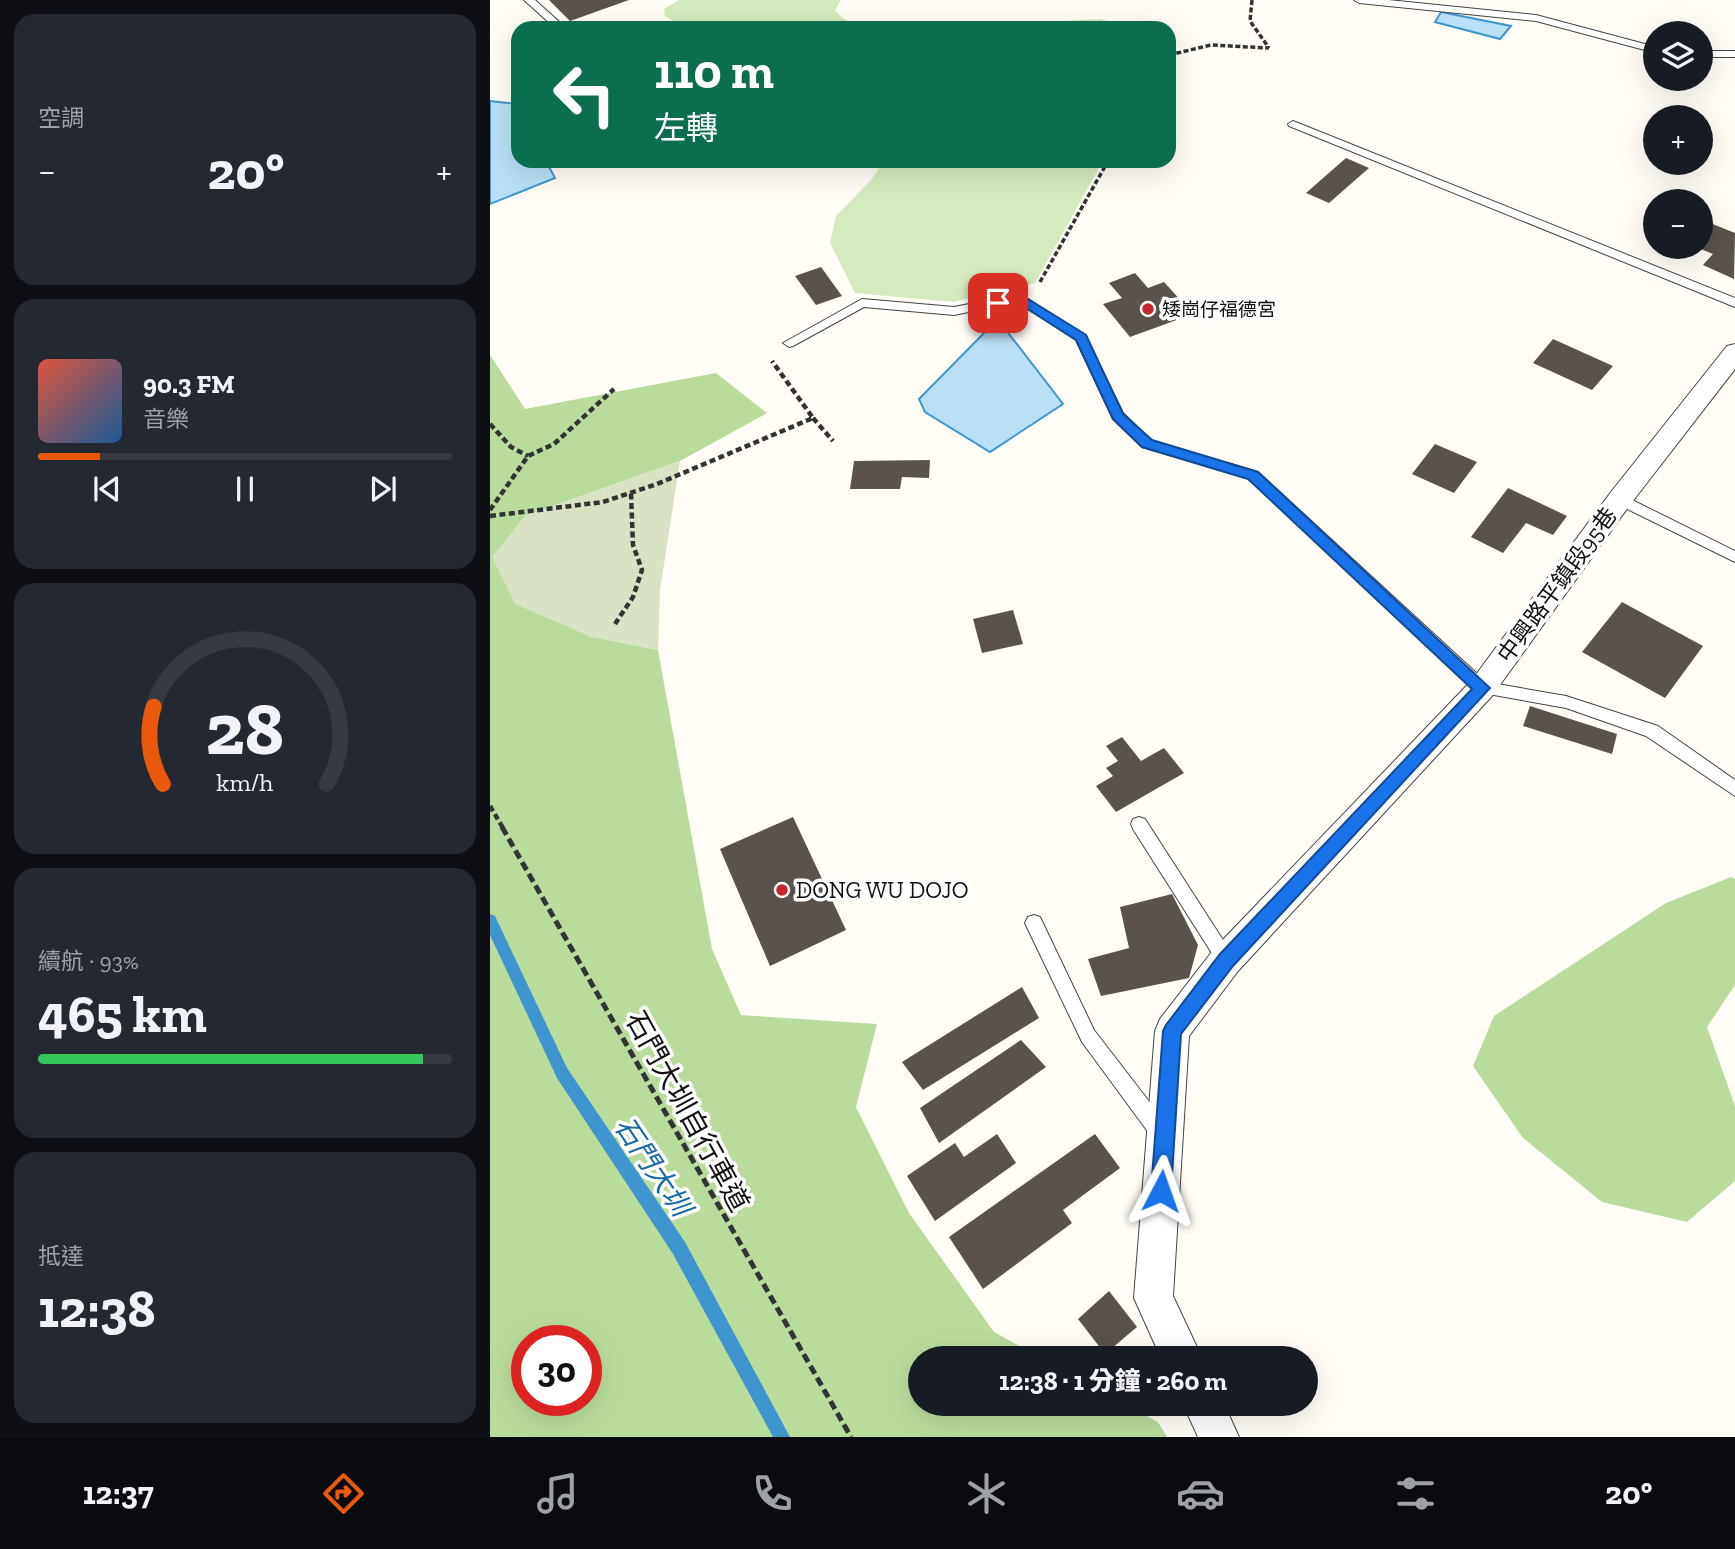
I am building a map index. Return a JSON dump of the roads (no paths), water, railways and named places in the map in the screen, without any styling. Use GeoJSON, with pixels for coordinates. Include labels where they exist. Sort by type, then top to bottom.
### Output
{"type":"FeatureCollection","features":[{"type":"Feature","properties":{"kind":"street","name":"中興路平鎮段95巷"},"geometry":{"type":"LineString","coordinates":[[1176,1346],[1153,1298],[1172,1031],[1226,960],[1482,688],[1620,499],[1735,352]]}},
{"type":"Feature","properties":{"kind":"street"},"geometry":{"type":"LineString","coordinates":[[1209,1416],[1219,1437]]}},
{"type":"Feature","properties":{"kind":"lane"},"geometry":{"type":"LineString","coordinates":[[529,0],[553,21]]}},
{"type":"Feature","properties":{"kind":"lane"},"geometry":{"type":"LineString","coordinates":[[1359,0],[1536,18],[1643,47]]}},
{"type":"Feature","properties":{"kind":"lane"},"geometry":{"type":"LineString","coordinates":[[1713,54],[1735,54]]}},
{"type":"Feature","properties":{"kind":"lane"},"geometry":{"type":"LineString","coordinates":[[1293,124],[1735,303]]}},
{"type":"Feature","properties":{"kind":"lane"},"geometry":{"type":"LineString","coordinates":[[789,343],[862,303],[954,312],[1020,298],[1081,338],[1118,416],[1147,444],[1253,475],[1482,688],[1566,702],[1652,731],[1735,789]]}},
{"type":"Feature","properties":{"kind":"lane"},"geometry":{"type":"LineString","coordinates":[[1620,499],[1735,557]]}},
{"type":"Feature","properties":{"kind":"lane"},"geometry":{"type":"LineString","coordinates":[[1139,824],[1226,960]]}},
{"type":"Feature","properties":{"kind":"lane"},"geometry":{"type":"LineString","coordinates":[[1034,923],[1088,1036],[1165,1137]]}},
{"type":"Feature","properties":{"kind":"water"},"geometry":{"type":"Polygon","coordinates":[[[1441,12],[1511,26],[1500,39],[1435,22],[1441,12]]]}},
{"type":"Feature","properties":{"kind":"water"},"geometry":{"type":"Polygon","coordinates":[[[490,101],[511,103],[511,168],[550,168],[555,178],[490,204],[490,101]]]}},
{"type":"Feature","properties":{"kind":"water"},"geometry":{"type":"Polygon","coordinates":[[[1006,330],[1063,404],[990,452],[925,412],[919,399],[986,331],[1006,330]]]}},
{"type":"Feature","properties":{"kind":"waterway","name":"石門大圳"},"geometry":{"type":"LineString","coordinates":[[490,920],[562,1073],[679,1248],[782,1437]]}},
{"type":"Feature","properties":{"kind":"place","name":"矮崗仔福德宮"},"geometry":{"type":"Point","coordinates":[1148,309]}},
{"type":"Feature","properties":{"kind":"place","name":"DONG WU DOJO"},"geometry":{"type":"Point","coordinates":[782,890]}}]}
